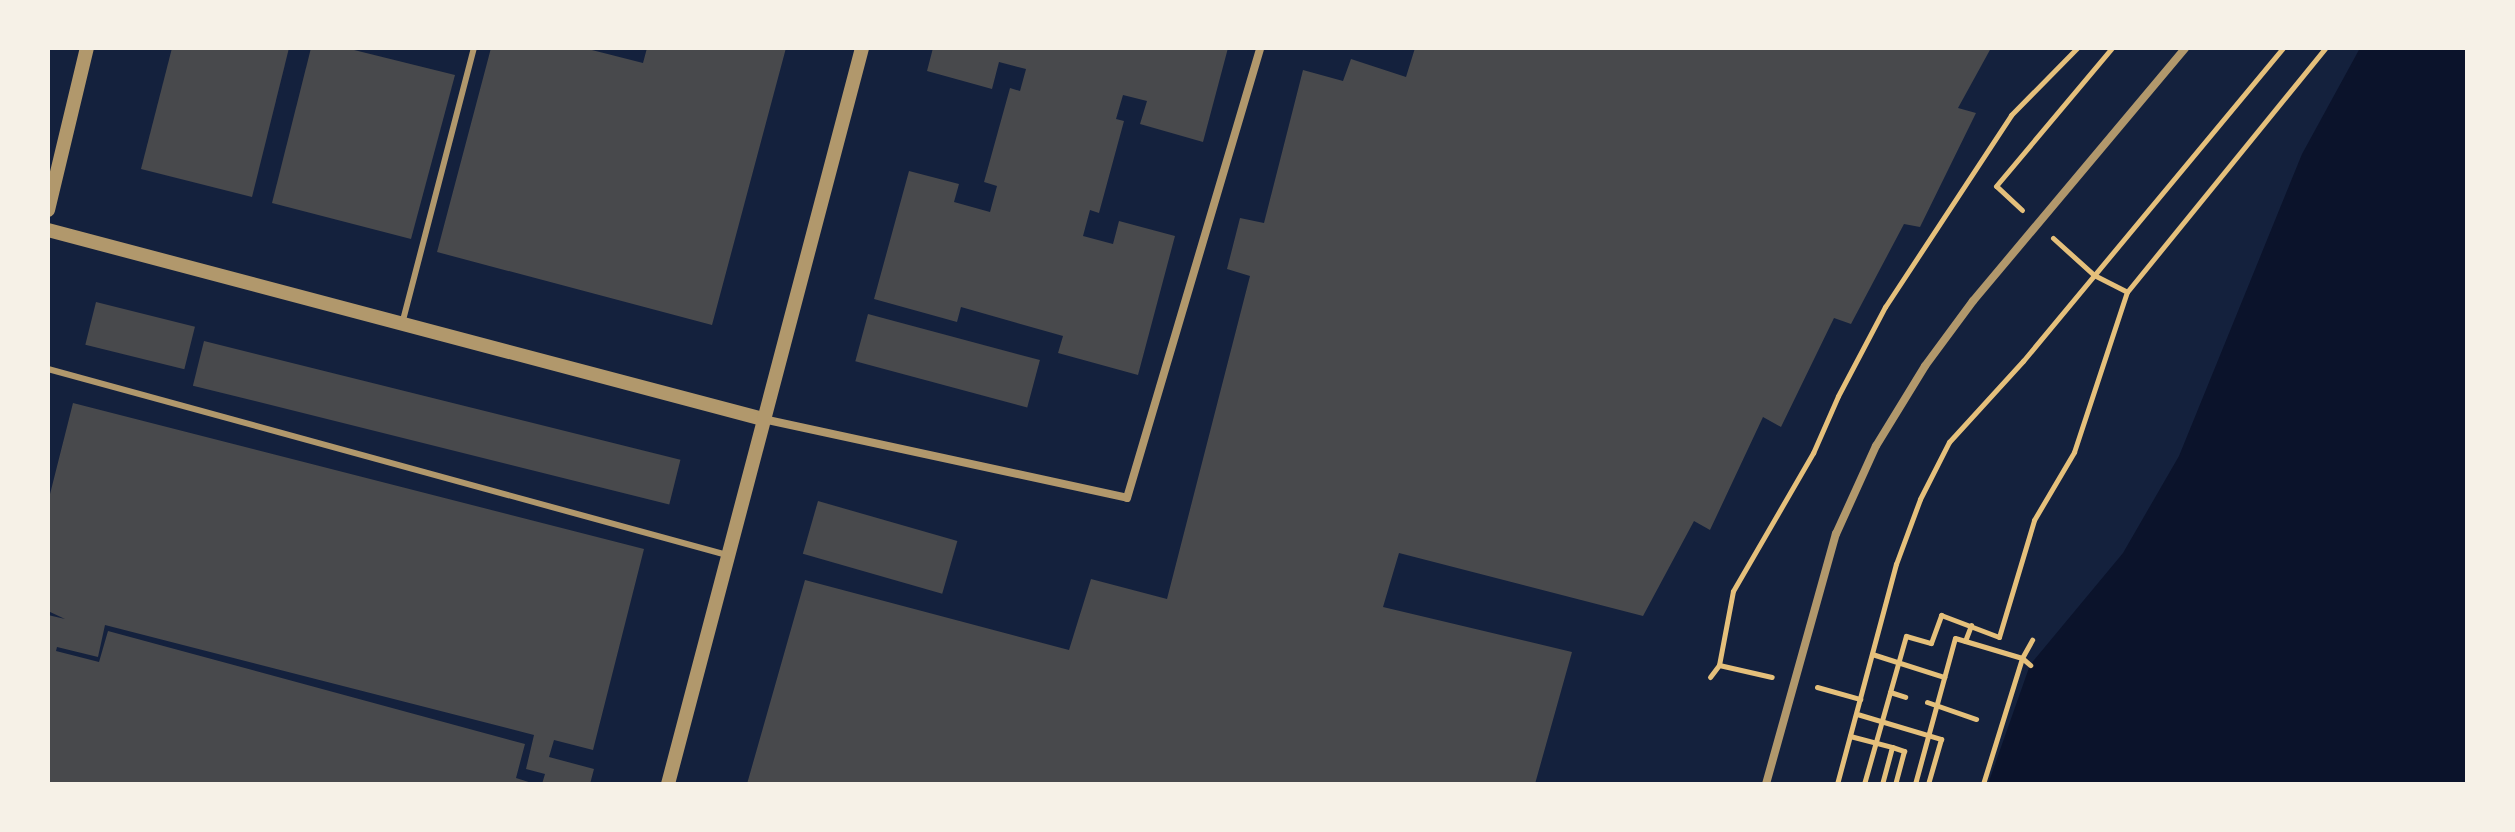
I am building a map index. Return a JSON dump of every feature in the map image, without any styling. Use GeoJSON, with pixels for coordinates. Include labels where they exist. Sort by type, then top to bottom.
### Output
{"type":"FeatureCollection","features":[{"type":"Feature","properties":{"kind":"street"},"geometry":{"type":"LineString","coordinates":[[48,210],[87,48]]}},
{"type":"Feature","properties":{"kind":"street"},"geometry":{"type":"LineString","coordinates":[[668,784],[862,48]]}},
{"type":"Feature","properties":{"kind":"street"},"geometry":{"type":"LineString","coordinates":[[48,230],[763,419],[1127,498],[1260,48]]}},
{"type":"Feature","properties":{"kind":"street"},"geometry":{"type":"LineString","coordinates":[[1766,784],[1836,534],[1876,446],[1925,366],[2036,223],[2185,48]]}},
{"type":"Feature","properties":{"kind":"lane"},"geometry":{"type":"LineString","coordinates":[[402,324],[474,48]]}},
{"type":"Feature","properties":{"kind":"lane"},"geometry":{"type":"LineString","coordinates":[[48,369],[728,555]]}},
{"type":"Feature","properties":{"kind":"path"},"geometry":{"type":"LineString","coordinates":[[1710,677],[1719,665],[1733,591],[1813,453],[1838,396],[1885,307],[2011,115],[2077,48]]}},
{"type":"Feature","properties":{"kind":"path"},"geometry":{"type":"LineString","coordinates":[[2112,48],[1996,186],[2094,275],[2127,292]]}},
{"type":"Feature","properties":{"kind":"path"},"geometry":{"type":"LineString","coordinates":[[1837,784],[1896,564],[1920,499],[1949,442],[2094,275],[2283,48]]}},
{"type":"Feature","properties":{"kind":"path"},"geometry":{"type":"LineString","coordinates":[[1864,784],[1906,636],[1931,643],[1941,615],[1999,637],[2034,520],[2074,452],[2127,292],[2325,48]]}},
{"type":"Feature","properties":{"kind":"path"},"geometry":{"type":"LineString","coordinates":[[1965,641],[1971,625]]}},
{"type":"Feature","properties":{"kind":"path"},"geometry":{"type":"LineString","coordinates":[[1915,784],[1955,638],[2022,658],[2030,665]]}},
{"type":"Feature","properties":{"kind":"path"},"geometry":{"type":"LineString","coordinates":[[1983,784],[2022,658],[2032,640]]}},
{"type":"Feature","properties":{"kind":"path"},"geometry":{"type":"LineString","coordinates":[[1872,654],[1944,677]]}},
{"type":"Feature","properties":{"kind":"path"},"geometry":{"type":"LineString","coordinates":[[1719,665],[1772,677]]}},
{"type":"Feature","properties":{"kind":"path"},"geometry":{"type":"LineString","coordinates":[[1816,687],[1860,699]]}},
{"type":"Feature","properties":{"kind":"path"},"geometry":{"type":"LineString","coordinates":[[1890,692],[1905,697]]}},
{"type":"Feature","properties":{"kind":"path"},"geometry":{"type":"LineString","coordinates":[[1927,702],[1976,719]]}},
{"type":"Feature","properties":{"kind":"path"},"geometry":{"type":"LineString","coordinates":[[1856,714],[1941,739],[1928,784]]}},
{"type":"Feature","properties":{"kind":"path"},"geometry":{"type":"LineString","coordinates":[[1850,736],[1904,751],[1895,784]]}},
{"type":"Feature","properties":{"kind":"path"},"geometry":{"type":"LineString","coordinates":[[1882,784],[1892,747]]}},
{"type":"Feature","properties":{"kind":"water"},"geometry":{"type":"Polygon","coordinates":[[[2360,48],[2467,48],[2467,784],[1988,784],[2030,665],[2123,553],[2179,456],[2302,154],[2360,48]]]}},
{"type":"Feature","properties":{"kind":"building"},"geometry":{"type":"Polygon","coordinates":[[[172,48],[289,48],[252,197],[141,169],[172,48]]]}},
{"type":"Feature","properties":{"kind":"building"},"geometry":{"type":"Polygon","coordinates":[[[311,48],[346,48],[455,75],[411,239],[272,203],[311,48]]]}},
{"type":"Feature","properties":{"kind":"building"},"geometry":{"type":"Polygon","coordinates":[[[491,48],[584,48],[643,63],[647,48],[786,48],[712,325],[437,252],[491,48]]]}},
{"type":"Feature","properties":{"kind":"building"},"geometry":{"type":"Polygon","coordinates":[[[933,48],[1228,48],[1203,142],[1140,124],[1147,101],[1123,95],[1116,119],[1124,121],[1099,213],[1090,210],[1083,236],[1113,244],[1119,221],[1175,236],[1138,375],[1058,353],[1063,336],[961,307],[957,322],[874,299],[909,171],[959,184],[954,202],[990,212],[997,186],[984,182],[1010,88],[1020,91],[1026,69],[999,62],[992,89],[927,71],[933,48]]]}},
{"type":"Feature","properties":{"kind":"building"},"geometry":{"type":"Polygon","coordinates":[[[1415,48],[1991,48],[1958,108],[1976,113],[1920,227],[1904,224],[1851,324],[1834,318],[1781,427],[1763,417],[1710,530],[1694,521],[1643,616],[1399,553],[1383,607],[1572,652],[1535,784],[747,784],[805,580],[1069,650],[1091,579],[1167,599],[1250,276],[1227,269],[1240,218],[1264,223],[1303,70],[1343,81],[1351,59],[1406,77],[1415,48]]]}},
{"type":"Feature","properties":{"kind":"building"},"geometry":{"type":"Polygon","coordinates":[[[96,302],[195,327],[184,369],[85,345],[96,302]]]}},
{"type":"Feature","properties":{"kind":"building"},"geometry":{"type":"Polygon","coordinates":[[[868,314],[1040,360],[1027,407],[855,361],[868,314]]]}},
{"type":"Feature","properties":{"kind":"building"},"geometry":{"type":"Polygon","coordinates":[[[204,341],[680,460],[669,504],[193,386],[204,341]]]}},
{"type":"Feature","properties":{"kind":"building"},"geometry":{"type":"Polygon","coordinates":[[[73,403],[644,549],[593,750],[554,740],[549,757],[594,769],[590,784],[542,784],[545,774],[526,769],[534,735],[105,625],[98,657],[57,647],[56,651],[99,662],[108,631],[525,744],[516,778],[535,784],[48,784],[48,615],[65,619],[48,611],[48,502],[73,403]]]}},
{"type":"Feature","properties":{"kind":"building"},"geometry":{"type":"Polygon","coordinates":[[[818,501],[957,541],[942,594],[803,554],[818,501]]]}}]}
